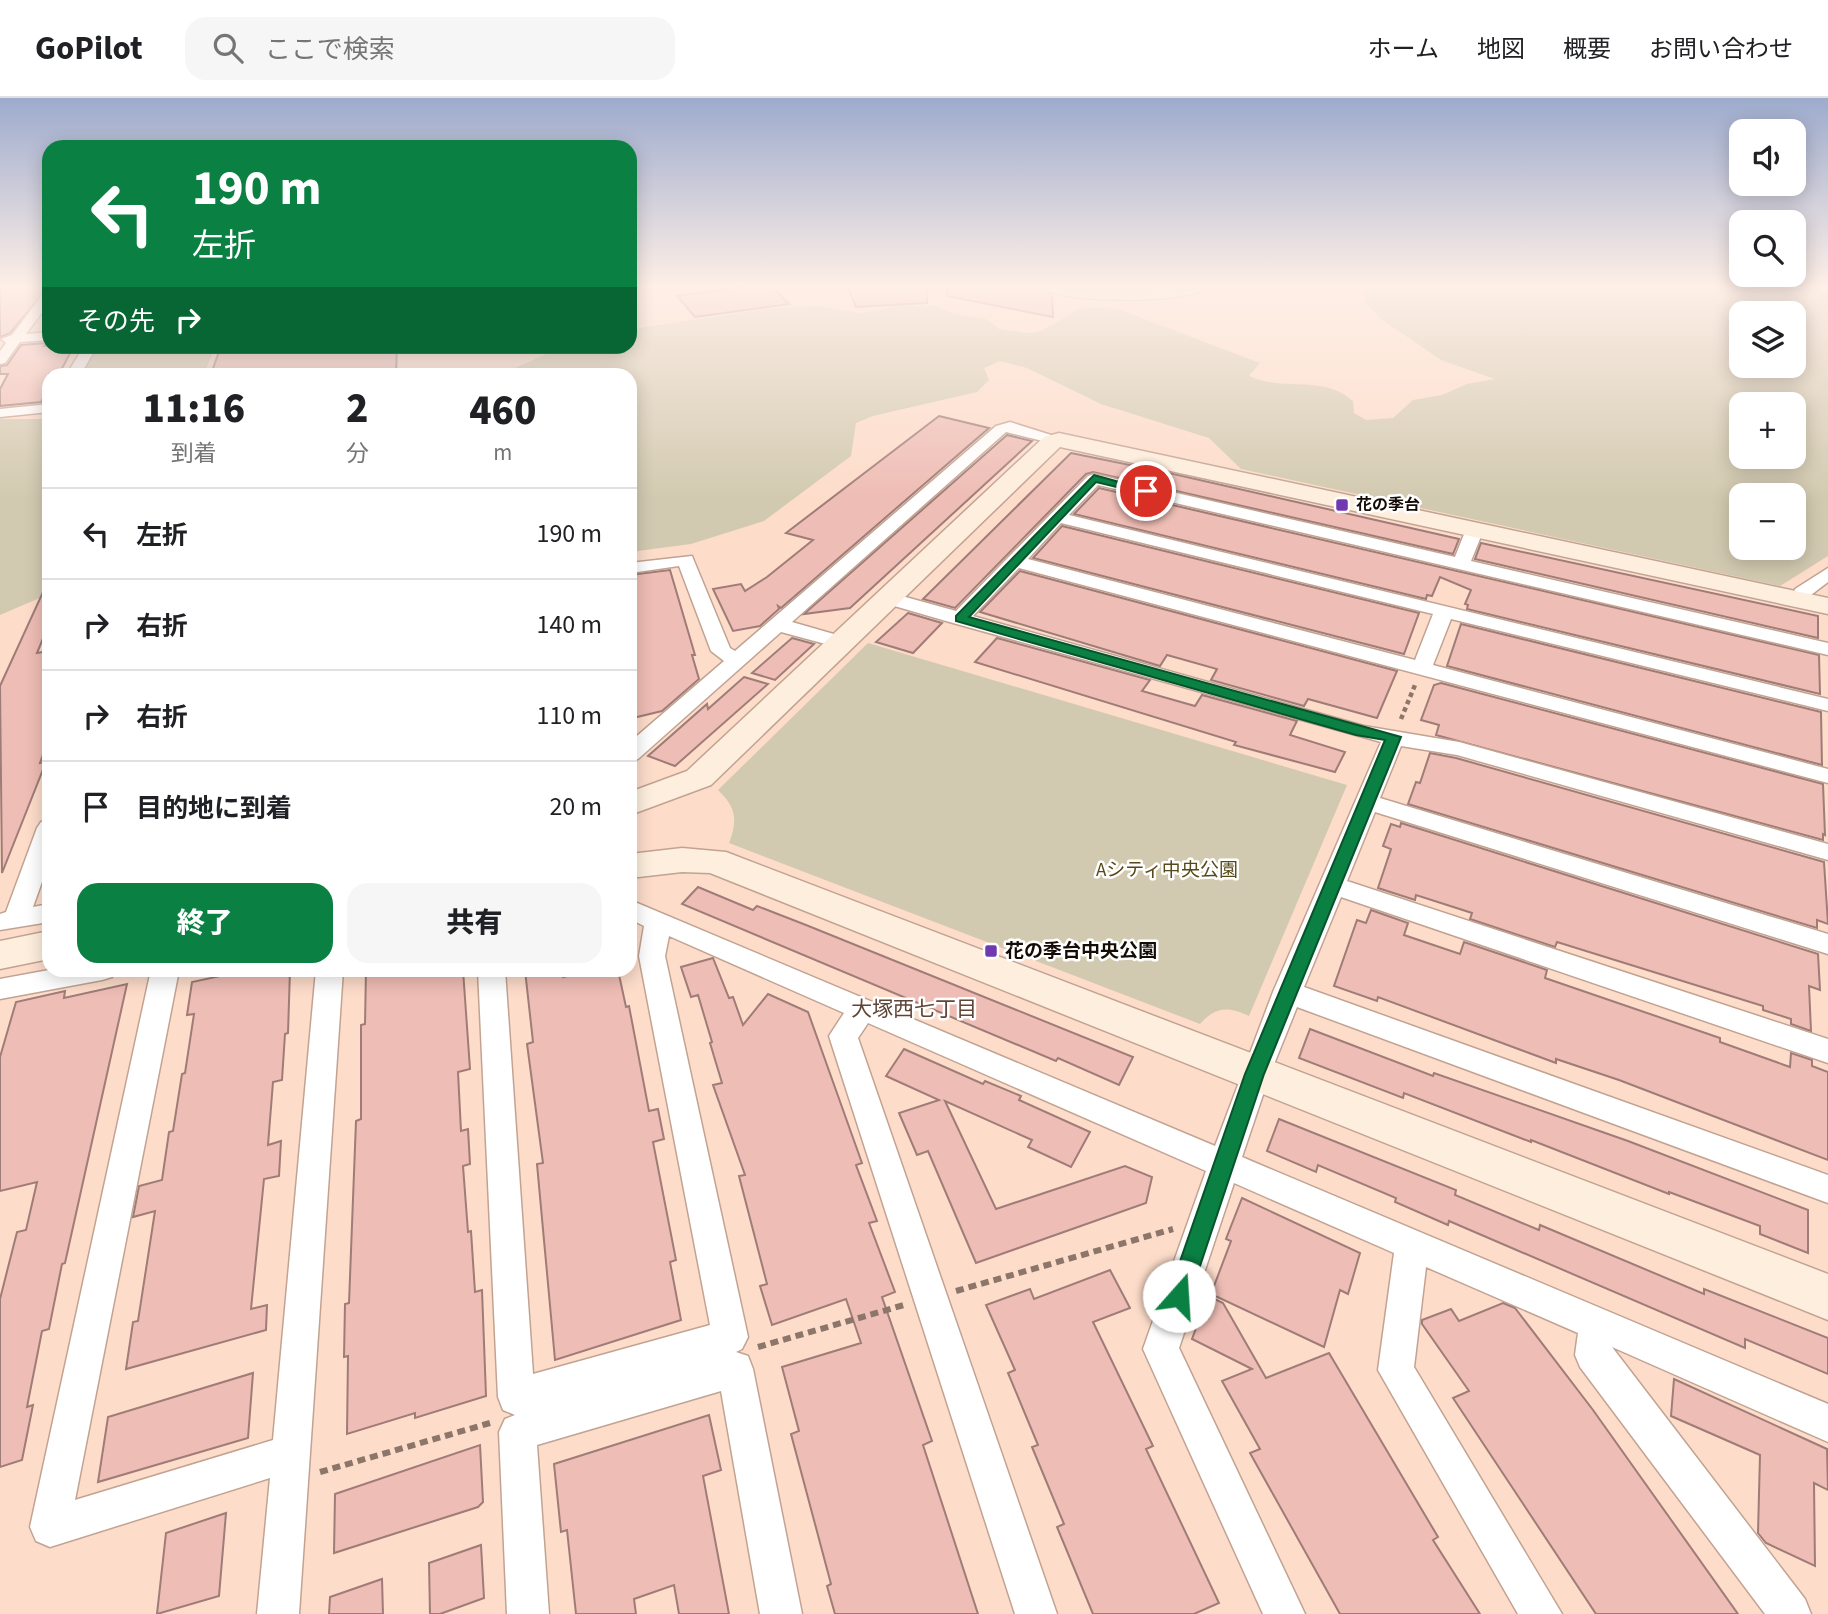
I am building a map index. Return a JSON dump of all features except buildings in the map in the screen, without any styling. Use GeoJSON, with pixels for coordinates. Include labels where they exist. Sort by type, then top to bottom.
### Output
{"type":"FeatureCollection","features":[{"type":"Feature","properties":{"kind":"street"},"geometry":{"type":"LineString","coordinates":[[0,413],[42,409]]}},
{"type":"Feature","properties":{"kind":"street"},"geometry":{"type":"LineString","coordinates":[[637,746],[1001,429],[1010,427],[1059,440],[1828,606]]}},
{"type":"Feature","properties":{"kind":"street"},"geometry":{"type":"LineString","coordinates":[[637,801],[699,778],[891,599],[1052,442],[1059,440]]}},
{"type":"Feature","properties":{"kind":"street"},"geometry":{"type":"LineString","coordinates":[[960,619],[1094,479],[1828,649]]}},
{"type":"Feature","properties":{"kind":"street"},"geometry":{"type":"LineString","coordinates":[[1058,517],[1828,705]]}},
{"type":"Feature","properties":{"kind":"street"},"geometry":{"type":"LineString","coordinates":[[1461,564],[1475,529]]}},
{"type":"Feature","properties":{"kind":"street"},"geometry":{"type":"LineString","coordinates":[[637,567],[685,560],[721,651],[737,661]]}},
{"type":"Feature","properties":{"kind":"street"},"geometry":{"type":"LineString","coordinates":[[1015,561],[1828,776]]}},
{"type":"Feature","properties":{"kind":"street"},"geometry":{"type":"LineString","coordinates":[[1801,600],[1802,593],[1828,573]]}},
{"type":"Feature","properties":{"kind":"street"},"geometry":{"type":"LineString","coordinates":[[891,599],[1362,732],[1459,749],[1828,852]]}},
{"type":"Feature","properties":{"kind":"street"},"geometry":{"type":"LineString","coordinates":[[1422,668],[1444,611]]}},
{"type":"Feature","properties":{"kind":"street"},"geometry":{"type":"LineString","coordinates":[[779,625],[844,643]]}},
{"type":"Feature","properties":{"kind":"street"},"geometry":{"type":"LineString","coordinates":[[1284,1614],[1161,1349],[1255,1074],[1394,737]]}},
{"type":"Feature","properties":{"kind":"street"},"geometry":{"type":"LineString","coordinates":[[1367,802],[1828,944]]}},
{"type":"Feature","properties":{"kind":"street"},"geometry":{"type":"LineString","coordinates":[[8,921],[42,844]]}},
{"type":"Feature","properties":{"kind":"street"},"geometry":{"type":"LineString","coordinates":[[637,866],[714,861],[1828,1297]]}},
{"type":"Feature","properties":{"kind":"street"},"geometry":{"type":"LineString","coordinates":[[1332,885],[1828,1051]]}},
{"type":"Feature","properties":{"kind":"street"},"geometry":{"type":"LineString","coordinates":[[8,921],[42,914]]}},
{"type":"Feature","properties":{"kind":"street"},"geometry":{"type":"LineString","coordinates":[[491,977],[516,1397],[730,1337],[644,915]]}},
{"type":"Feature","properties":{"kind":"street"},"geometry":{"type":"LineString","coordinates":[[644,915],[1828,1423]]}},
{"type":"Feature","properties":{"kind":"street"},"geometry":{"type":"LineString","coordinates":[[0,955],[42,946]]}},
{"type":"Feature","properties":{"kind":"street"},"geometry":{"type":"LineString","coordinates":[[0,989],[60,977]]}},
{"type":"Feature","properties":{"kind":"street"},"geometry":{"type":"LineString","coordinates":[[164,977],[50,1527],[291,1453]]}},
{"type":"Feature","properties":{"kind":"street"},"geometry":{"type":"LineString","coordinates":[[278,1614],[329,977]]}},
{"type":"Feature","properties":{"kind":"street"},"geometry":{"type":"LineString","coordinates":[[1287,992],[1828,1189]]}},
{"type":"Feature","properties":{"kind":"street"},"geometry":{"type":"LineString","coordinates":[[863,1009],[843,1036],[1036,1614]]}},
{"type":"Feature","properties":{"kind":"street"},"geometry":{"type":"LineString","coordinates":[[1412,1245],[1396,1370],[1541,1614]]}},
{"type":"Feature","properties":{"kind":"street"},"geometry":{"type":"LineString","coordinates":[[1597,1323],[1593,1355],[1790,1614]]}},
{"type":"Feature","properties":{"kind":"street"},"geometry":{"type":"LineString","coordinates":[[528,1614],[518,1432],[735,1369],[781,1614]]}},
{"type":"Feature","properties":{"kind":"path"},"geometry":{"type":"LineString","coordinates":[[1394,737],[1422,668]]}},
{"type":"Feature","properties":{"kind":"green space"},"geometry":{"type":"Polygon","coordinates":[[[92,357],[211,357],[206,368],[86,368],[92,357]]]}},
{"type":"Feature","properties":{"kind":"green space"},"geometry":{"type":"Polygon","coordinates":[[[540,357],[1244,357],[1260,363],[1249,376],[1262,381],[1329,388],[1353,401],[1354,413],[1366,420],[1393,418],[1413,400],[1442,395],[1467,384],[1495,379],[1436,357],[1729,357],[1729,378],[1806,378],[1806,357],[1828,357],[1828,556],[1780,586],[1241,469],[1209,438],[1101,404],[1027,368],[1000,361],[984,368],[989,380],[977,392],[873,416],[856,423],[851,456],[764,521],[691,544],[637,551],[637,368],[515,368],[540,357]]]}},
{"type":"Feature","properties":{"kind":"green space"},"geometry":{"type":"Polygon","coordinates":[[[0,419],[42,419],[42,597],[0,615],[0,419]]]}},
{"type":"Feature","properties":{"kind":"green space","name":"Aシティ中央公園"},"geometry":{"type":"Polygon","coordinates":[[[868,643],[1347,785],[1249,1016],[1222,1010],[1211,1014],[1200,1024],[729,843],[734,827],[734,814],[729,802],[718,790],[868,643]]]}},
{"type":"Feature","properties":{"kind":"place","name":"花の季台"},"geometry":{"type":"Point","coordinates":[1342,505]}},
{"type":"Feature","properties":{"kind":"place","name":"花の季台中央公園"},"geometry":{"type":"Point","coordinates":[991,951]}},
{"type":"Feature","properties":{"kind":"district","name":"大塚西七丁目"},"geometry":{"type":"Point","coordinates":[914,1009]}},
{"type":"Feature","properties":{"kind":"route"},"geometry":{"type":"LineString","coordinates":[[1146,491],[1094,479],[960,619],[1362,732],[1394,737],[1255,1074],[1179,1296]]}}]}
